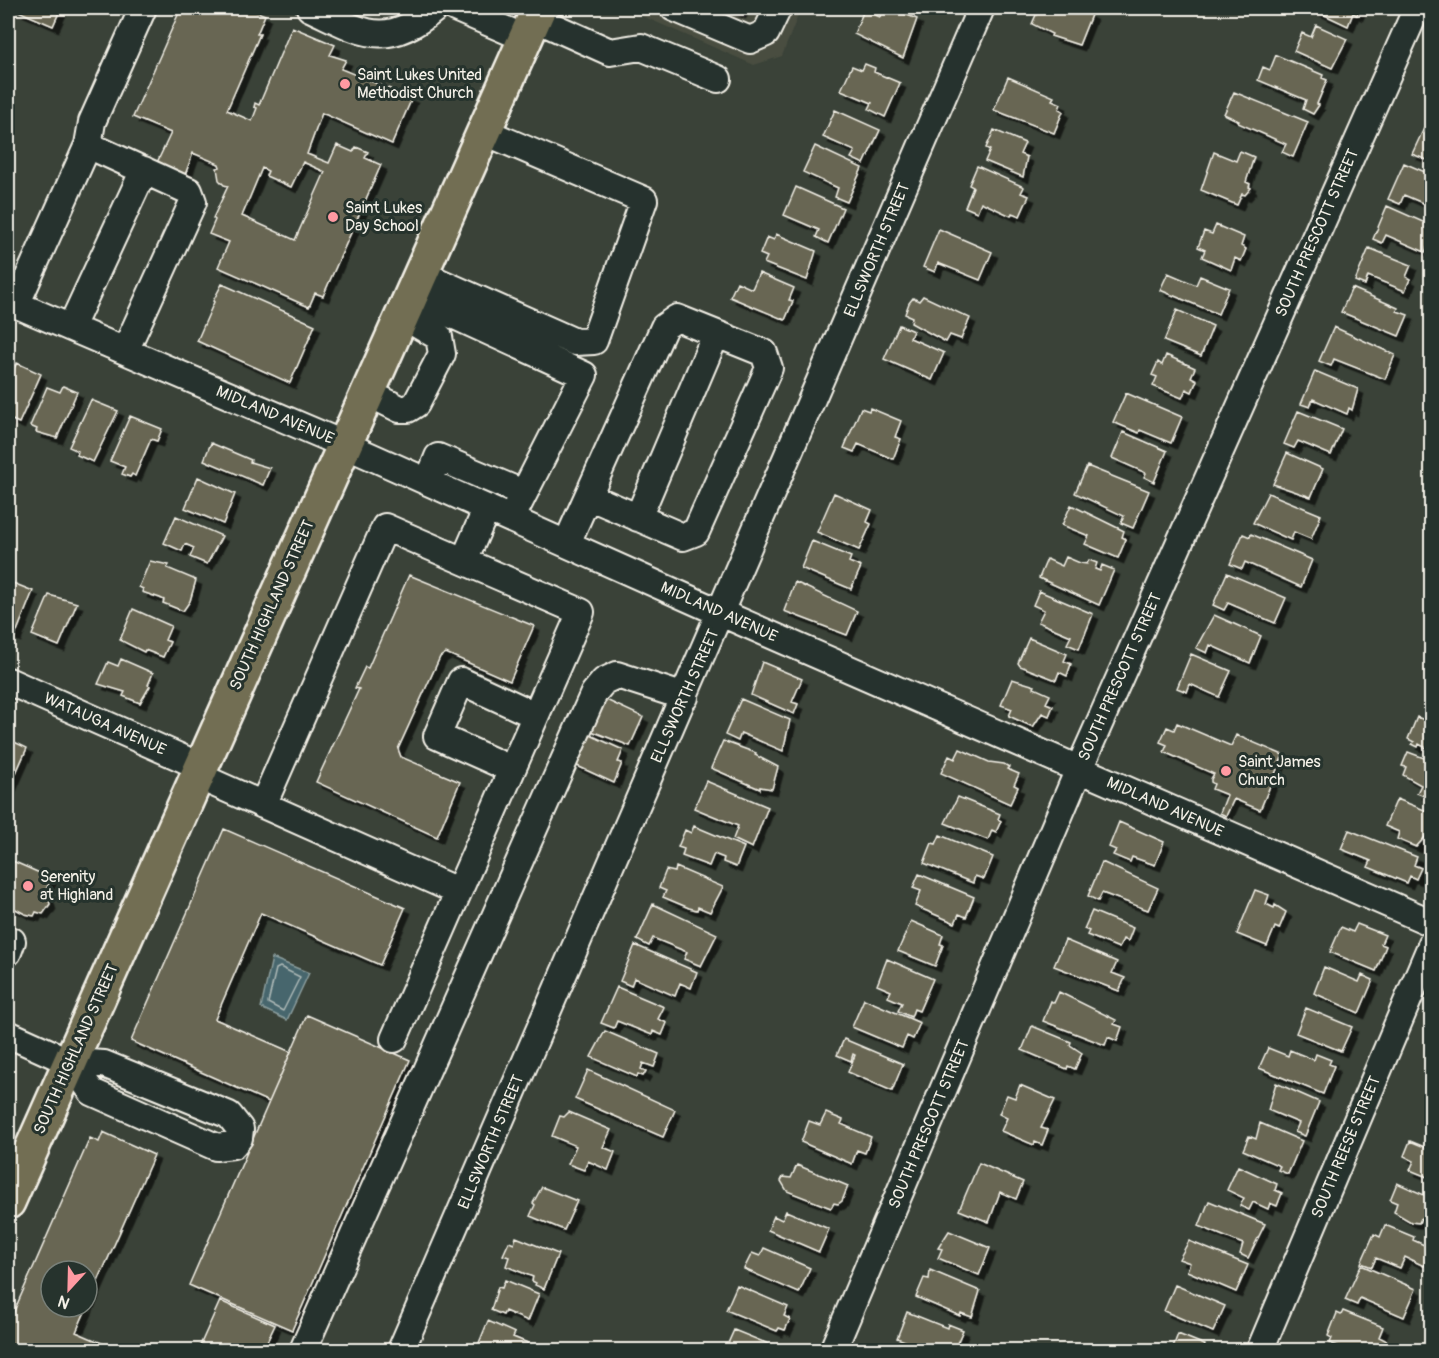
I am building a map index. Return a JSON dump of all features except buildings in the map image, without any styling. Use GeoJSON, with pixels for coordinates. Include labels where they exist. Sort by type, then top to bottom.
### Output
{"type":"FeatureCollection","features":[{"type":"Feature","properties":{"kind":"main road","name":"SOUTH HIGHLAND STREET"},"geometry":{"type":"LineString","coordinates":[[8,1202],[532,21]]}},
{"type":"Feature","properties":{"kind":"street"},"geometry":{"type":"LineString","coordinates":[[12,303],[88,146],[92,122],[143,8]]}},
{"type":"Feature","properties":{"kind":"street"},"geometry":{"type":"LineString","coordinates":[[310,8],[366,33],[381,35],[420,20],[435,8]]}},
{"type":"Feature","properties":{"kind":"street"},"geometry":{"type":"LineString","coordinates":[[455,8],[532,21],[610,52],[641,47],[718,79]]}},
{"type":"Feature","properties":{"kind":"street"},"geometry":{"type":"LineString","coordinates":[[674,8],[750,40],[766,33],[778,8]]}},
{"type":"Feature","properties":{"kind":"street","name":"ELLSWORTH STREET"},"geometry":{"type":"LineString","coordinates":[[400,1350],[981,8]]}},
{"type":"Feature","properties":{"kind":"street","name":"SOUTH PRESCOTT STREET"},"geometry":{"type":"LineString","coordinates":[[833,1350],[1079,769],[1417,8]]}},
{"type":"Feature","properties":{"kind":"street"},"geometry":{"type":"LineString","coordinates":[[410,294],[575,342],[594,341],[644,200],[483,131]]}},
{"type":"Feature","properties":{"kind":"street"},"geometry":{"type":"LineString","coordinates":[[88,146],[189,190],[193,202],[125,351]]}},
{"type":"Feature","properties":{"kind":"street"},"geometry":{"type":"LineString","coordinates":[[71,327],[144,170]]}},
{"type":"Feature","properties":{"kind":"street"},"geometry":{"type":"LineString","coordinates":[[366,392],[400,409],[408,409],[416,404],[442,354],[439,337],[410,294]]}},
{"type":"Feature","properties":{"kind":"street"},"geometry":{"type":"LineString","coordinates":[[410,294],[584,375],[511,519]]}},
{"type":"Feature","properties":{"kind":"street","name":"MIDLAND AVENUE"},"geometry":{"type":"LineString","coordinates":[[12,303],[343,444],[721,613],[1431,923]]}},
{"type":"Feature","properties":{"kind":"street"},"geometry":{"type":"LineString","coordinates":[[567,544],[588,496],[664,327],[677,318],[765,353],[769,368],[696,532],[683,537],[588,496]]}},
{"type":"Feature","properties":{"kind":"street"},"geometry":{"type":"LineString","coordinates":[[638,518],[716,334]]}},
{"type":"Feature","properties":{"kind":"street"},"geometry":{"type":"LineString","coordinates":[[428,482],[438,457],[523,493]]}},
{"type":"Feature","properties":{"kind":"street"},"geometry":{"type":"LineString","coordinates":[[464,561],[487,508]]}},
{"type":"Feature","properties":{"kind":"street"},"geometry":{"type":"LineString","coordinates":[[263,805],[385,527],[581,612],[394,1039]]}},
{"type":"Feature","properties":{"kind":"street"},"geometry":{"type":"LineString","coordinates":[[303,1350],[594,693],[604,681],[617,675],[684,697]]}},
{"type":"Feature","properties":{"kind":"street","name":"WATAUGA AVENUE"},"geometry":{"type":"LineString","coordinates":[[8,681],[200,771],[263,805],[457,891]]}},
{"type":"Feature","properties":{"kind":"street"},"geometry":{"type":"LineString","coordinates":[[511,770],[437,736],[460,681],[535,715]]}},
{"type":"Feature","properties":{"kind":"street"},"geometry":{"type":"LineString","coordinates":[[8,939],[12,941],[8,952]]}},
{"type":"Feature","properties":{"kind":"street","name":"SOUTH REESE STREET"},"geometry":{"type":"LineString","coordinates":[[1260,1350],[1431,944]]}},
{"type":"Feature","properties":{"kind":"street"},"geometry":{"type":"LineString","coordinates":[[8,1034],[70,1062],[104,1064],[229,1115],[240,1129],[239,1138],[232,1145],[216,1147],[92,1092],[70,1062]]}},
{"type":"Feature","properties":{"kind":"shaded area"},"geometry":{"type":"Polygon","coordinates":[[[624,8],[801,8],[782,56],[754,65],[624,8]]]}},
{"type":"Feature","properties":{"kind":"water"},"geometry":{"type":"Polygon","coordinates":[[[272,958],[309,973],[287,1020],[261,1008],[272,958]]]}},
{"type":"Feature","properties":{"kind":"place","name":"Saint Lukes United Methodist Church"},"geometry":{"type":"Point","coordinates":[345,84]}},
{"type":"Feature","properties":{"kind":"place","name":"Saint Lukes Day School"},"geometry":{"type":"Point","coordinates":[333,217]}},
{"type":"Feature","properties":{"kind":"place","name":"Saint James Church"},"geometry":{"type":"Point","coordinates":[1226,771]}},
{"type":"Feature","properties":{"kind":"place","name":"Serenity at Highland"},"geometry":{"type":"Point","coordinates":[28,886]}}]}
